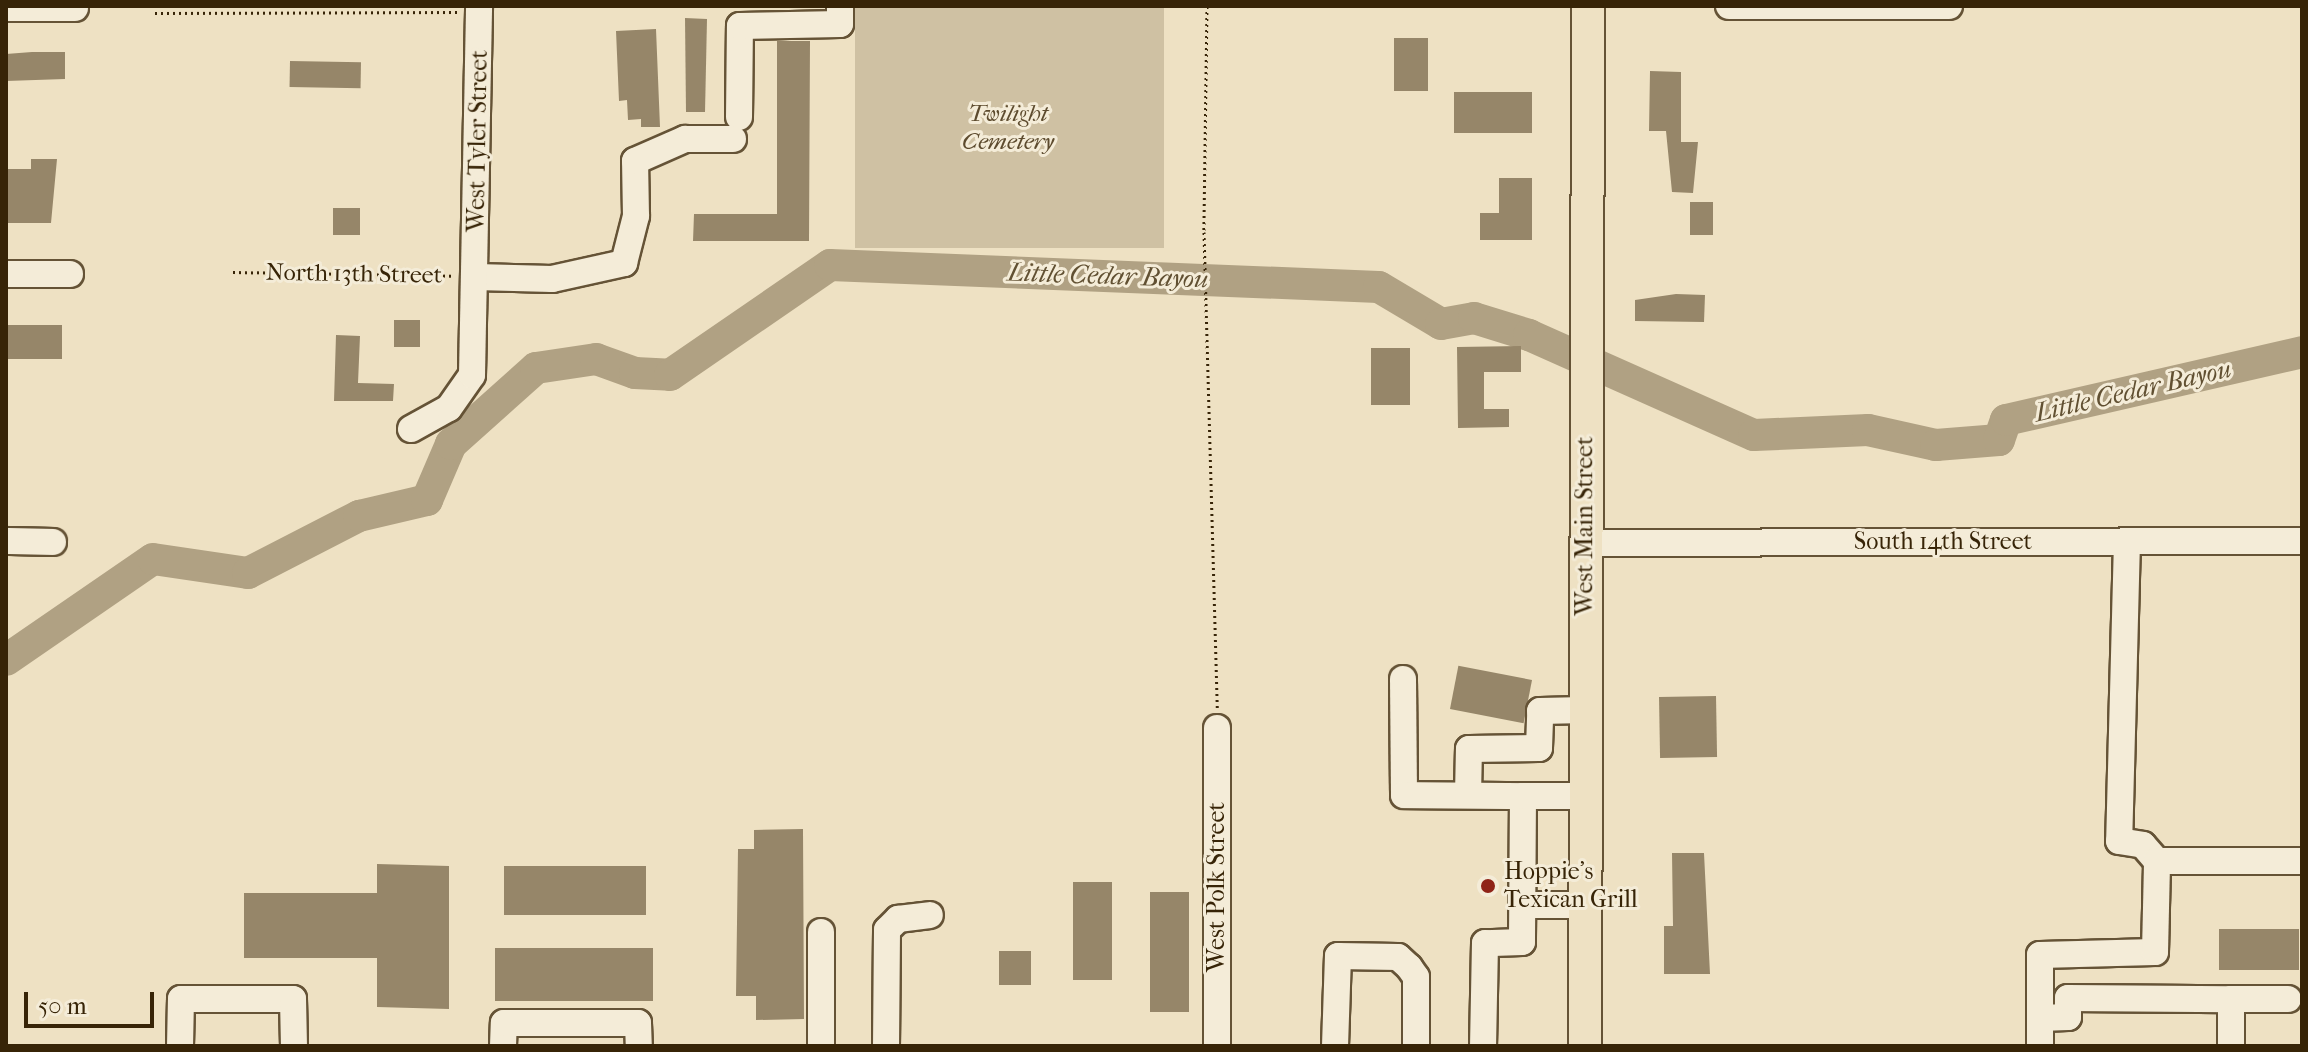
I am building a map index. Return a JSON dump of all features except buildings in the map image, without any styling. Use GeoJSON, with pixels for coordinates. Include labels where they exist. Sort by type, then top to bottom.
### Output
{"type":"FeatureCollection","features":[{"type":"Feature","properties":{"kind":"main road","name":"West Main Street"},"geometry":{"type":"LineString","coordinates":[[1585,1046],[1584,543],[1588,6]]}},
{"type":"Feature","properties":{"kind":"street"},"geometry":{"type":"LineString","coordinates":[[1729,6],[1949,6]]}},
{"type":"Feature","properties":{"kind":"street"},"geometry":{"type":"LineString","coordinates":[[6,8],[75,8]]}},
{"type":"Feature","properties":{"kind":"street","name":"West Tyler Street"},"geometry":{"type":"LineString","coordinates":[[411,429],[449,408],[472,375],[479,9]]}},
{"type":"Feature","properties":{"kind":"street"},"geometry":{"type":"LineString","coordinates":[[476,277],[552,279],[624,263],[636,216],[635,161],[685,139],[736,128],[740,26],[840,15]]}},
{"type":"Feature","properties":{"kind":"street"},"geometry":{"type":"LineString","coordinates":[[6,274],[70,274]]}},
{"type":"Feature","properties":{"kind":"street"},"geometry":{"type":"LineString","coordinates":[[6,541],[53,542]]}},
{"type":"Feature","properties":{"kind":"street"},"geometry":{"type":"LineString","coordinates":[[2040,1046],[2040,955],[2155,952],[2157,861],[2143,845],[2119,841],[2127,541]]}},
{"type":"Feature","properties":{"kind":"street","name":"South 14th Street"},"geometry":{"type":"LineString","coordinates":[[1584,543],[2302,541]]}},
{"type":"Feature","properties":{"kind":"street"},"geometry":{"type":"LineString","coordinates":[[1403,679],[1404,795],[1586,796]]}},
{"type":"Feature","properties":{"kind":"street"},"geometry":{"type":"LineString","coordinates":[[1468,795],[1469,749],[1539,748],[1540,711],[1585,710]]}},
{"type":"Feature","properties":{"kind":"street","name":"West Polk Street"},"geometry":{"type":"LineString","coordinates":[[1217,728],[1217,1046]]}},
{"type":"Feature","properties":{"kind":"street"},"geometry":{"type":"LineString","coordinates":[[1483,1046],[1485,943],[1522,942],[1523,796]]}},
{"type":"Feature","properties":{"kind":"street"},"geometry":{"type":"LineString","coordinates":[[2157,861],[2302,861]]}},
{"type":"Feature","properties":{"kind":"street"},"geometry":{"type":"LineString","coordinates":[[1522,905],[1585,905]]}},
{"type":"Feature","properties":{"kind":"street"},"geometry":{"type":"LineString","coordinates":[[886,1046],[887,930],[898,919],[930,915]]}},
{"type":"Feature","properties":{"kind":"street"},"geometry":{"type":"LineString","coordinates":[[821,932],[821,1046]]}},
{"type":"Feature","properties":{"kind":"street"},"geometry":{"type":"LineString","coordinates":[[1335,1046],[1338,956],[1398,957],[1409,967],[1416,977],[1416,1046]]}},
{"type":"Feature","properties":{"kind":"street"},"geometry":{"type":"LineString","coordinates":[[2040,1018],[2068,1017],[2068,998],[2288,999]]}},
{"type":"Feature","properties":{"kind":"street"},"geometry":{"type":"LineString","coordinates":[[180,1046],[181,999],[293,999],[294,1046]]}},
{"type":"Feature","properties":{"kind":"street"},"geometry":{"type":"LineString","coordinates":[[2231,999],[2231,1046]]}},
{"type":"Feature","properties":{"kind":"street"},"geometry":{"type":"LineString","coordinates":[[503,1046],[504,1023],[638,1023],[639,1046]]}},
{"type":"Feature","properties":{"kind":"path"},"geometry":{"type":"LineString","coordinates":[[1207,6],[1204,232],[1217,728]]}},
{"type":"Feature","properties":{"kind":"path"},"geometry":{"type":"LineString","coordinates":[[155,13],[479,9]]}},
{"type":"Feature","properties":{"kind":"path","name":"North 13th Street"},"geometry":{"type":"LineString","coordinates":[[233,272],[476,277]]}},
{"type":"Feature","properties":{"kind":"green space","name":"Twilight Cemetery"},"geometry":{"type":"Polygon","coordinates":[[[855,6],[1164,6],[1164,248],[855,248],[855,6]]]}},
{"type":"Feature","properties":{"kind":"waterway","name":"Little Cedar Bayou"},"geometry":{"type":"LineString","coordinates":[[6,660],[153,559],[248,573],[359,516],[427,500],[451,444],[536,368],[596,359],[635,373],[670,375],[830,265],[1379,287],[1441,324],[1474,318],[1529,335],[1754,435],[1868,430],[1936,445],[1999,440],[2006,420],[2302,352]]}},
{"type":"Feature","properties":{"kind":"place","name":"Hoppie's Texican Grill"},"geometry":{"type":"Point","coordinates":[1488,886]}}]}
